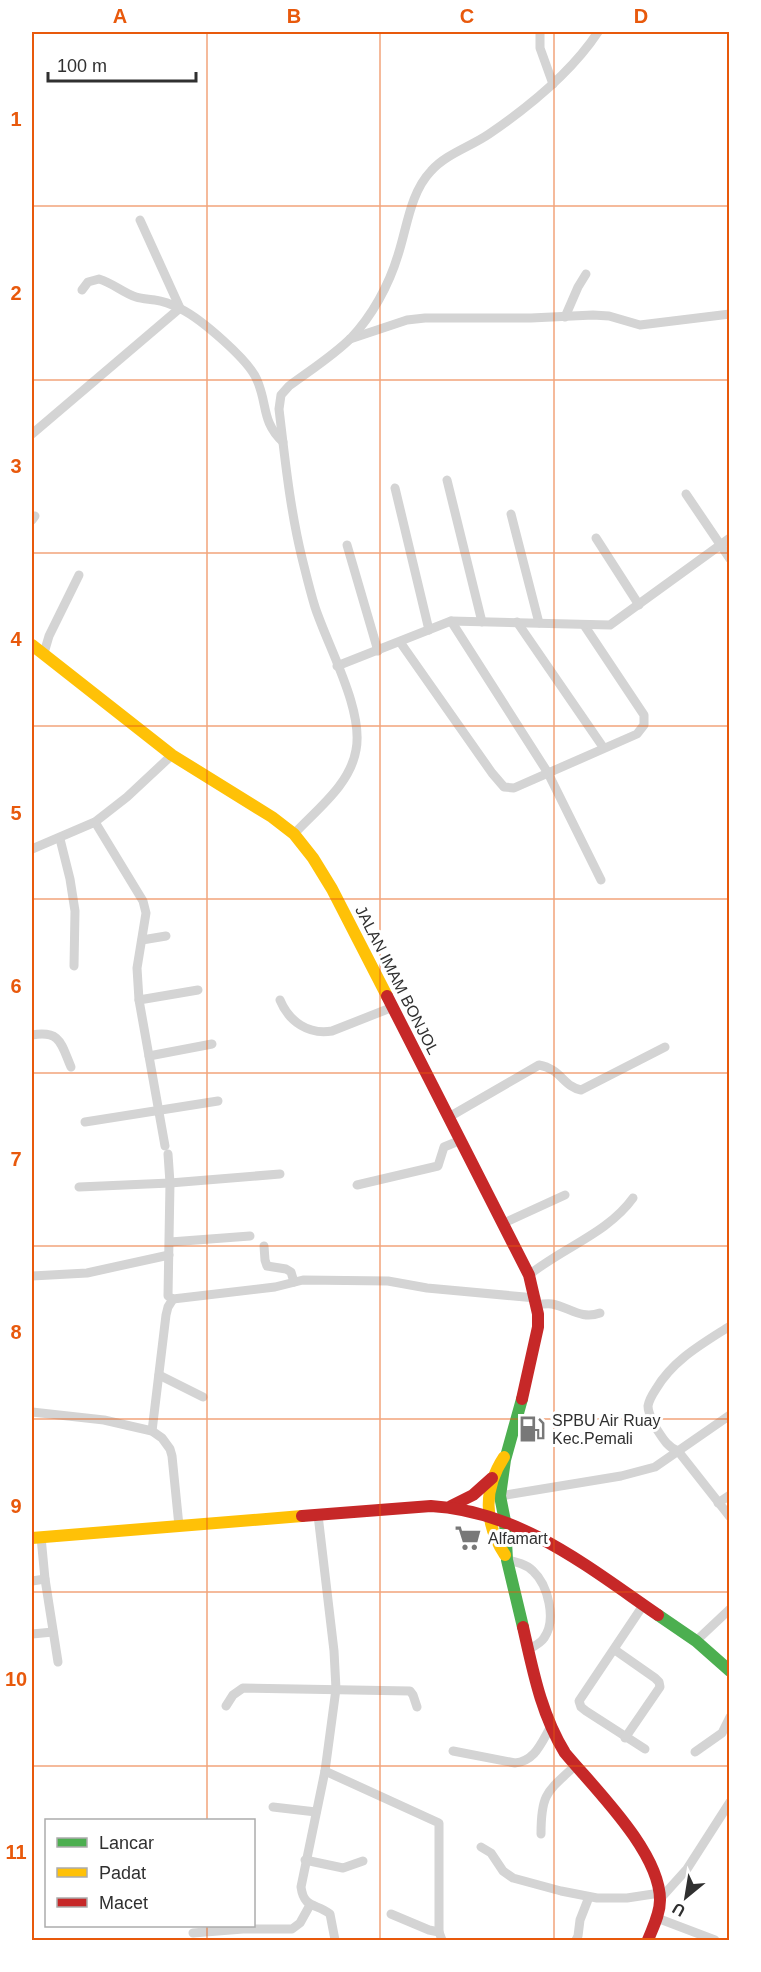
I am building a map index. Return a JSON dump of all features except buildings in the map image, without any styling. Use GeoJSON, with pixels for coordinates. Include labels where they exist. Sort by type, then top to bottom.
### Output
{"type":"FeatureCollection","features":[{"type":"Feature","properties":{"kind":"main road","name":"JALAN IMAM BONJOL"},"geometry":{"type":"LineString","coordinates":[[32,645],[172,755],[272,817],[294,834],[313,858],[332,889],[504,1222],[529,1275],[536,1302],[538,1327],[522,1402],[505,1460],[500,1496],[505,1521],[507,1558]]}},
{"type":"Feature","properties":{"kind":"main road","name":"JALAN IMAM BONJOL"},"geometry":{"type":"LineString","coordinates":[[488,1515],[488,1497],[492,1478],[497,1465],[509,1450]]}},
{"type":"Feature","properties":{"kind":"main road"},"geometry":{"type":"LineString","coordinates":[[451,1506],[473,1495],[492,1478]]}},
{"type":"Feature","properties":{"kind":"main road"},"geometry":{"type":"LineString","coordinates":[[36,1537],[451,1506],[505,1521],[559,1547],[696,1641],[729,1671]]}},
{"type":"Feature","properties":{"kind":"main road"},"geometry":{"type":"LineString","coordinates":[[488,1515],[497,1542],[507,1558],[541,1703],[550,1728],[560,1746],[638,1840],[654,1870],[660,1896],[657,1918],[648,1941]]}},
{"type":"Feature","properties":{"kind":"street"},"geometry":{"type":"LineString","coordinates":[[540,32],[542,58],[553,84]]}},
{"type":"Feature","properties":{"kind":"street"},"geometry":{"type":"LineString","coordinates":[[294,834],[335,792],[350,770],[356,751],[358,733],[355,713],[315,607],[294,525],[279,409],[281,395],[289,386],[350,339],[379,299],[398,256],[414,201],[430,172],[440,163],[488,135],[553,84],[581,56],[598,32]]}},
{"type":"Feature","properties":{"kind":"street"},"geometry":{"type":"LineString","coordinates":[[140,220],[180,308]]}},
{"type":"Feature","properties":{"kind":"street"},"geometry":{"type":"LineString","coordinates":[[565,317],[586,274]]}},
{"type":"Feature","properties":{"kind":"street"},"geometry":{"type":"LineString","coordinates":[[82,290],[88,282],[99,279],[136,297],[156,300],[180,308],[200,321],[249,366],[257,378],[266,416],[273,432],[283,442]]}},
{"type":"Feature","properties":{"kind":"street"},"geometry":{"type":"LineString","coordinates":[[32,434],[180,308]]}},
{"type":"Feature","properties":{"kind":"street"},"geometry":{"type":"LineString","coordinates":[[350,339],[396,323],[425,318],[609,316],[640,325],[729,314]]}},
{"type":"Feature","properties":{"kind":"street"},"geometry":{"type":"LineString","coordinates":[[447,480],[483,622]]}},
{"type":"Feature","properties":{"kind":"street"},"geometry":{"type":"LineString","coordinates":[[395,488],[429,630]]}},
{"type":"Feature","properties":{"kind":"street"},"geometry":{"type":"LineString","coordinates":[[686,494],[729,559]]}},
{"type":"Feature","properties":{"kind":"street"},"geometry":{"type":"LineString","coordinates":[[511,514],[539,623]]}},
{"type":"Feature","properties":{"kind":"street"},"geometry":{"type":"LineString","coordinates":[[596,538],[639,605]]}},
{"type":"Feature","properties":{"kind":"street"},"geometry":{"type":"LineString","coordinates":[[337,666],[452,621],[610,625],[729,538]]}},
{"type":"Feature","properties":{"kind":"street"},"geometry":{"type":"LineString","coordinates":[[347,545],[378,651]]}},
{"type":"Feature","properties":{"kind":"street"},"geometry":{"type":"LineString","coordinates":[[44,653],[49,636],[79,575]]}},
{"type":"Feature","properties":{"kind":"street"},"geometry":{"type":"LineString","coordinates":[[452,621],[548,773],[601,880]]}},
{"type":"Feature","properties":{"kind":"street"},"geometry":{"type":"LineString","coordinates":[[517,622],[603,747]]}},
{"type":"Feature","properties":{"kind":"street"},"geometry":{"type":"LineString","coordinates":[[400,642],[504,787],[514,788],[637,734],[644,726],[644,715],[584,625]]}},
{"type":"Feature","properties":{"kind":"street"},"geometry":{"type":"LineString","coordinates":[[32,849],[96,822],[127,798],[172,755]]}},
{"type":"Feature","properties":{"kind":"street"},"geometry":{"type":"LineString","coordinates":[[96,822],[143,901],[146,912],[136,968],[158,1110],[167,1150],[170,1183],[168,1296],[173,1299],[275,1287],[303,1281],[388,1281],[550,1303],[583,1315],[592,1316],[600,1313]]}},
{"type":"Feature","properties":{"kind":"street"},"geometry":{"type":"LineString","coordinates":[[60,839],[75,911],[74,966]]}},
{"type":"Feature","properties":{"kind":"street"},"geometry":{"type":"LineString","coordinates":[[142,940],[166,936]]}},
{"type":"Feature","properties":{"kind":"street"},"geometry":{"type":"LineString","coordinates":[[140,1000],[198,990]]}},
{"type":"Feature","properties":{"kind":"street"},"geometry":{"type":"LineString","coordinates":[[280,1000],[289,1017],[314,1032],[332,1030],[393,1007]]}},
{"type":"Feature","properties":{"kind":"street"},"geometry":{"type":"LineString","coordinates":[[32,1035],[44,1033],[55,1036],[71,1067]]}},
{"type":"Feature","properties":{"kind":"street"},"geometry":{"type":"LineString","coordinates":[[149,1056],[212,1044]]}},
{"type":"Feature","properties":{"kind":"street"},"geometry":{"type":"LineString","coordinates":[[449,1117],[539,1065],[555,1070],[569,1085],[581,1090],[665,1047]]}},
{"type":"Feature","properties":{"kind":"street"},"geometry":{"type":"LineString","coordinates":[[85,1122],[218,1101]]}},
{"type":"Feature","properties":{"kind":"street"},"geometry":{"type":"LineString","coordinates":[[357,1185],[438,1166],[444,1147],[461,1140]]}},
{"type":"Feature","properties":{"kind":"street"},"geometry":{"type":"LineString","coordinates":[[79,1186],[170,1183],[280,1174]]}},
{"type":"Feature","properties":{"kind":"street"},"geometry":{"type":"LineString","coordinates":[[504,1222],[565,1195]]}},
{"type":"Feature","properties":{"kind":"street"},"geometry":{"type":"LineString","coordinates":[[529,1275],[544,1263],[613,1220],[633,1198]]}},
{"type":"Feature","properties":{"kind":"street"},"geometry":{"type":"LineString","coordinates":[[170,1242],[249,1236]]}},
{"type":"Feature","properties":{"kind":"street"},"geometry":{"type":"LineString","coordinates":[[264,1246],[264,1260],[267,1266],[286,1269],[291,1272],[294,1282]]}},
{"type":"Feature","properties":{"kind":"street"},"geometry":{"type":"LineString","coordinates":[[32,1276],[87,1273],[170,1255]]}},
{"type":"Feature","properties":{"kind":"street"},"geometry":{"type":"LineString","coordinates":[[152,1431],[166,1311],[173,1299]]}},
{"type":"Feature","properties":{"kind":"street"},"geometry":{"type":"LineString","coordinates":[[729,1326],[686,1354],[672,1367],[660,1382],[648,1404],[650,1417],[661,1435],[669,1446],[678,1451],[729,1516]]}},
{"type":"Feature","properties":{"kind":"street"},"geometry":{"type":"LineString","coordinates":[[159,1375],[203,1397]]}},
{"type":"Feature","properties":{"kind":"street"},"geometry":{"type":"LineString","coordinates":[[32,1412],[105,1420],[152,1431],[162,1437],[170,1449],[179,1526]]}},
{"type":"Feature","properties":{"kind":"street"},"geometry":{"type":"LineString","coordinates":[[500,1496],[640,1472],[655,1467],[729,1415]]}},
{"type":"Feature","properties":{"kind":"street"},"geometry":{"type":"LineString","coordinates":[[718,1503],[729,1495]]}},
{"type":"Feature","properties":{"kind":"street"},"geometry":{"type":"LineString","coordinates":[[318,1515],[334,1651],[336,1689],[325,1772],[301,1887],[304,1900],[330,1914],[335,1941]]}},
{"type":"Feature","properties":{"kind":"street"},"geometry":{"type":"LineString","coordinates":[[36,1537],[58,1662]]}},
{"type":"Feature","properties":{"kind":"street"},"geometry":{"type":"LineString","coordinates":[[507,1558],[532,1570],[543,1585],[548,1601],[550,1612],[548,1632],[543,1640],[529,1649]]}},
{"type":"Feature","properties":{"kind":"street"},"geometry":{"type":"LineString","coordinates":[[32,1581],[45,1579]]}},
{"type":"Feature","properties":{"kind":"street"},"geometry":{"type":"LineString","coordinates":[[644,1604],[579,1701],[581,1707],[586,1711],[645,1749]]}},
{"type":"Feature","properties":{"kind":"street"},"geometry":{"type":"LineString","coordinates":[[696,1641],[729,1609]]}},
{"type":"Feature","properties":{"kind":"street"},"geometry":{"type":"LineString","coordinates":[[32,1634],[53,1632]]}},
{"type":"Feature","properties":{"kind":"street"},"geometry":{"type":"LineString","coordinates":[[615,1650],[655,1678],[660,1687],[626,1738]]}},
{"type":"Feature","properties":{"kind":"street"},"geometry":{"type":"LineString","coordinates":[[226,1706],[230,1698],[243,1688],[410,1691],[417,1707]]}},
{"type":"Feature","properties":{"kind":"street"},"geometry":{"type":"LineString","coordinates":[[695,1752],[722,1733],[729,1717]]}},
{"type":"Feature","properties":{"kind":"street"},"geometry":{"type":"LineString","coordinates":[[453,1751],[514,1763],[523,1761],[535,1753],[550,1728]]}},
{"type":"Feature","properties":{"kind":"street"},"geometry":{"type":"LineString","coordinates":[[541,1834],[543,1800],[576,1765]]}},
{"type":"Feature","properties":{"kind":"street"},"geometry":{"type":"LineString","coordinates":[[325,1772],[439,1823],[440,1936],[391,1914]]}},
{"type":"Feature","properties":{"kind":"street"},"geometry":{"type":"LineString","coordinates":[[481,1847],[491,1853],[503,1871],[513,1878],[589,1898],[660,1896],[687,1869],[729,1802]]}},
{"type":"Feature","properties":{"kind":"street"},"geometry":{"type":"LineString","coordinates":[[273,1807],[316,1812]]}},
{"type":"Feature","properties":{"kind":"street"},"geometry":{"type":"LineString","coordinates":[[305,1860],[343,1869],[363,1861]]}},
{"type":"Feature","properties":{"kind":"street"},"geometry":{"type":"LineString","coordinates":[[581,1939],[580,1920],[589,1898]]}},
{"type":"Feature","properties":{"kind":"street"},"geometry":{"type":"LineString","coordinates":[[193,1933],[243,1929],[292,1929],[300,1923],[310,1905]]}},
{"type":"Feature","properties":{"kind":"street"},"geometry":{"type":"LineString","coordinates":[[657,1918],[715,1941]]}},
{"type":"Feature","properties":{"kind":"traffic: fast"},"geometry":{"type":"LineString","coordinates":[[522,1399],[505,1460],[500,1496],[505,1521],[507,1560],[523,1627]]}},
{"type":"Feature","properties":{"kind":"traffic: fast"},"geometry":{"type":"LineString","coordinates":[[658,1615],[696,1641],[730,1671]]}},
{"type":"Feature","properties":{"kind":"traffic: slow"},"geometry":{"type":"LineString","coordinates":[[32,645],[172,755],[272,817],[294,834],[313,858],[332,889],[387,996]]}},
{"type":"Feature","properties":{"kind":"traffic: slow"},"geometry":{"type":"LineString","coordinates":[[504,1457],[492,1481],[489,1506],[493,1531],[505,1555]]}},
{"type":"Feature","properties":{"kind":"traffic: slow"},"geometry":{"type":"LineString","coordinates":[[32,1538],[302,1516]]}},
{"type":"Feature","properties":{"kind":"traffic: jam"},"geometry":{"type":"LineString","coordinates":[[387,996],[529,1275],[538,1314],[538,1327],[522,1399]]}},
{"type":"Feature","properties":{"kind":"traffic: jam"},"geometry":{"type":"LineString","coordinates":[[451,1506],[473,1495],[492,1478]]}},
{"type":"Feature","properties":{"kind":"traffic: jam"},"geometry":{"type":"LineString","coordinates":[[302,1516],[431,1506],[463,1510],[494,1518],[552,1544],[606,1578],[658,1615]]}},
{"type":"Feature","properties":{"kind":"traffic: jam"},"geometry":{"type":"LineString","coordinates":[[523,1627],[539,1692],[557,1738],[565,1753],[624,1822],[638,1842],[657,1881],[660,1905],[648,1940]]}},
{"type":"Feature","properties":{"kind":"place","name":"SPBU Air Ruay Kec.Pemali"},"geometry":{"type":"Point","coordinates":[532,1429]}},
{"type":"Feature","properties":{"kind":"place","name":"Alfamart"},"geometry":{"type":"Point","coordinates":[468,1538]}}]}
